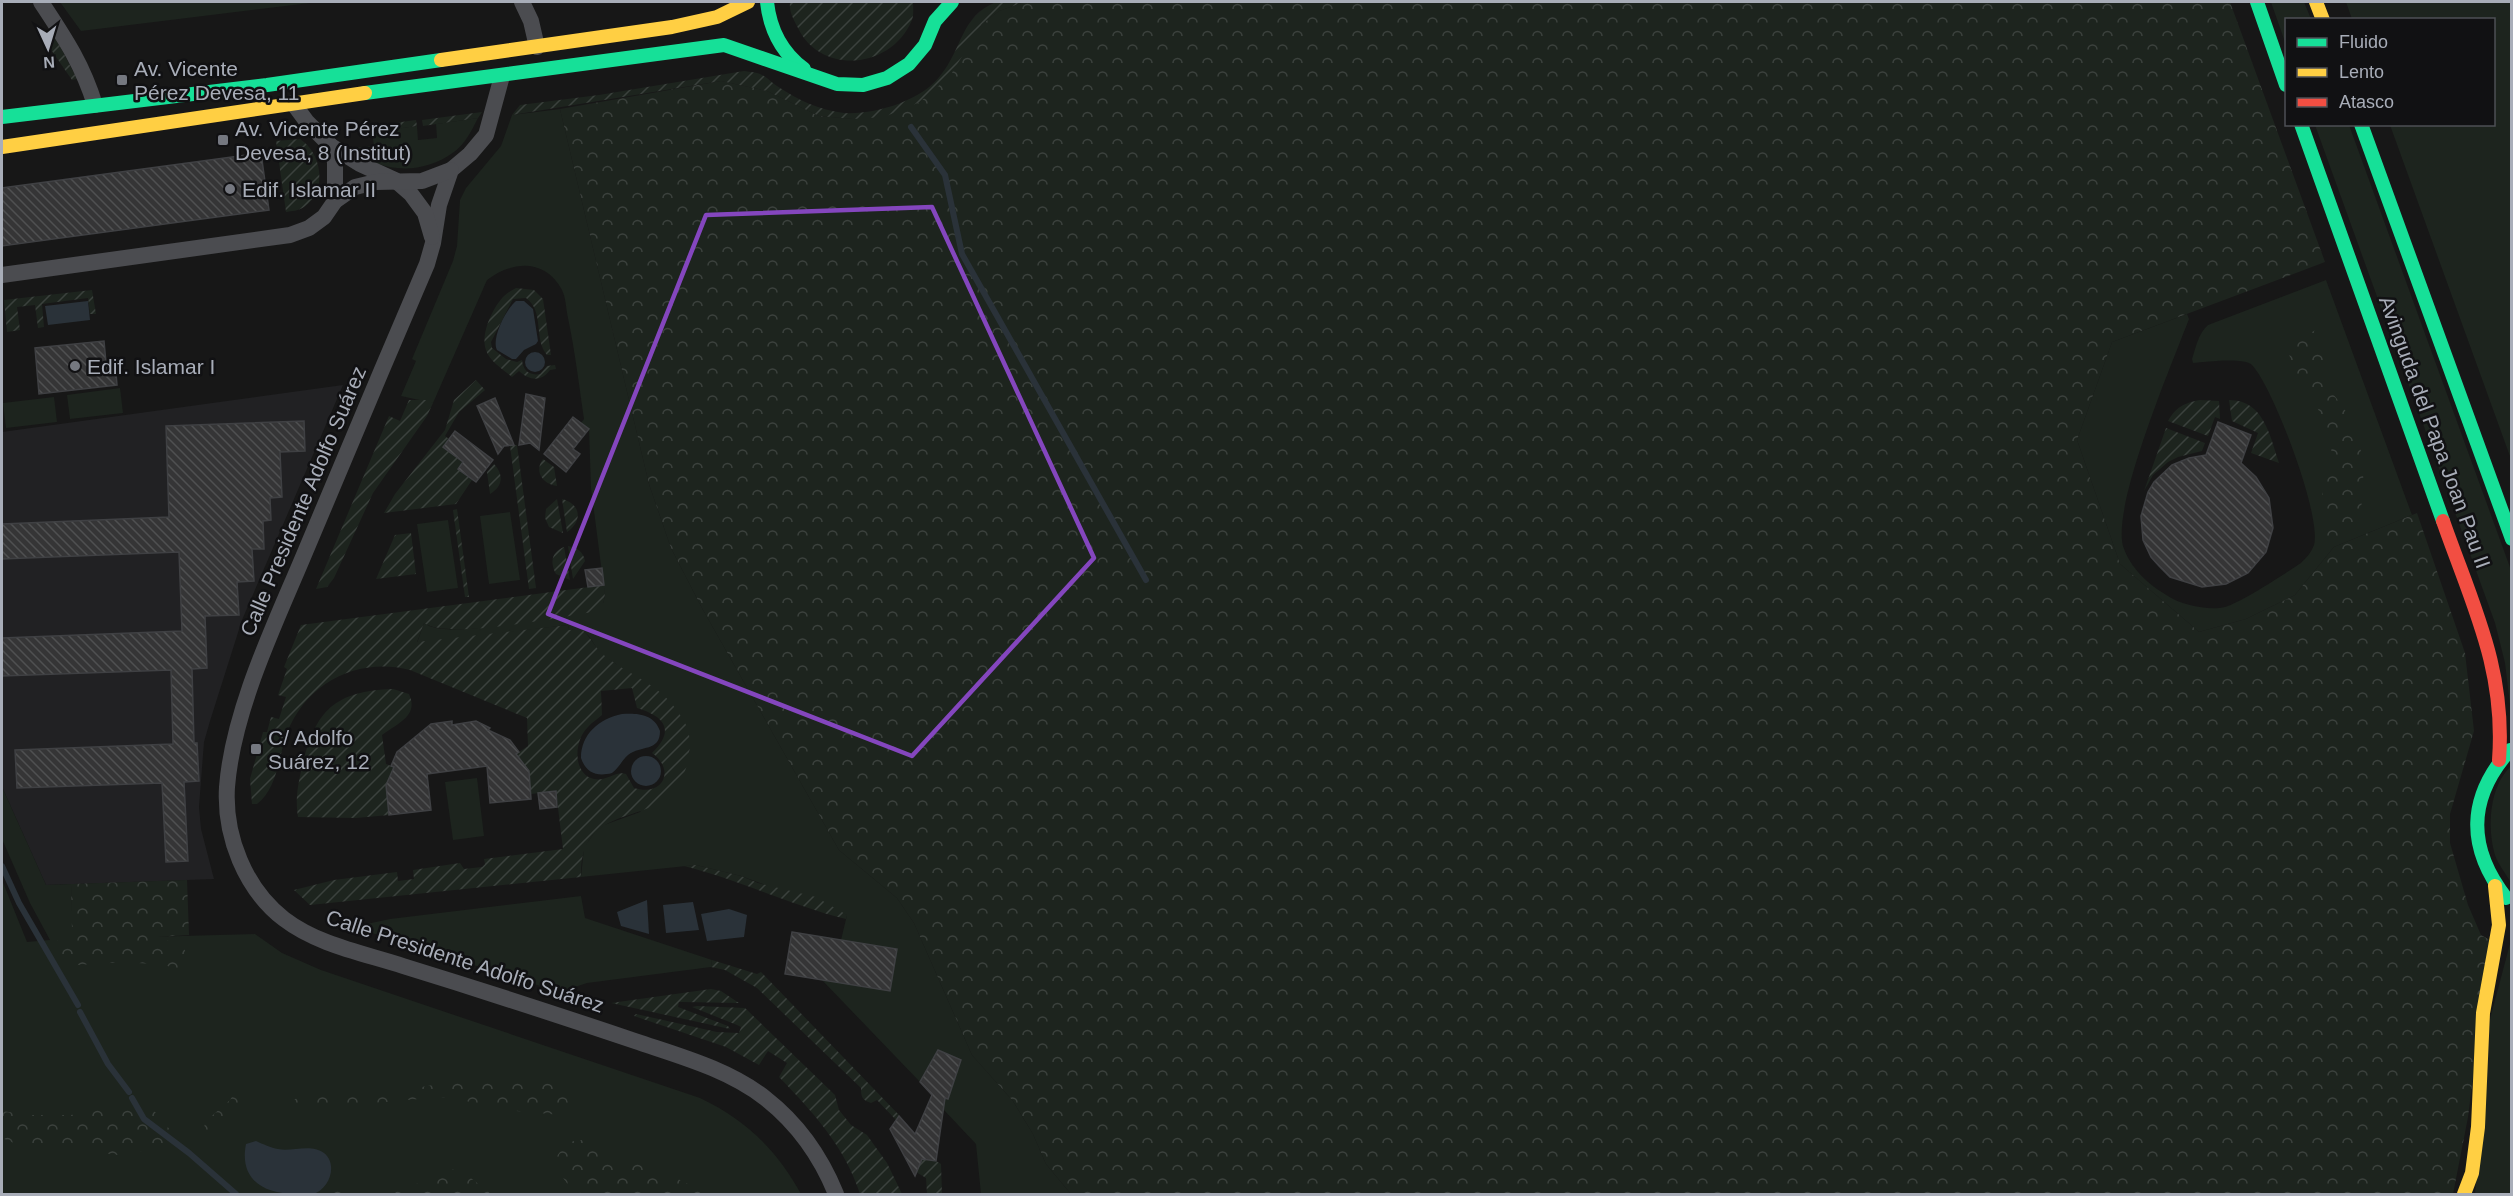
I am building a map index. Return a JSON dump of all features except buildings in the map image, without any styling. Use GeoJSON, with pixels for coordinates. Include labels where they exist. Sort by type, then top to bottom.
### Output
{"type":"FeatureCollection","features":[{"type":"Feature","properties":{"kind":"main road"},"geometry":{"type":"LineString","coordinates":[[2,117],[267,85],[537,47],[695,22],[717,17],[748,2]]}},
{"type":"Feature","properties":{"kind":"main road"},"geometry":{"type":"LineString","coordinates":[[767,2],[768,20],[778,43],[793,62],[813,76]]}},
{"type":"Feature","properties":{"kind":"main road"},"geometry":{"type":"LineString","coordinates":[[2,147],[293,104],[724,45],[837,84],[863,85],[887,78],[909,64],[925,45],[935,21],[937,2]]}},
{"type":"Feature","properties":{"kind":"main road"},"geometry":{"type":"LineString","coordinates":[[935,21],[952,2]]}},
{"type":"Feature","properties":{"kind":"main road"},"geometry":{"type":"LineString","coordinates":[[2257,2],[2285,82]]}},
{"type":"Feature","properties":{"kind":"main road"},"geometry":{"type":"LineString","coordinates":[[2316,2],[2322,18]]}},
{"type":"Feature","properties":{"kind":"main road","name":"Avinguda del Papa Joan Pau II"},"geometry":{"type":"LineString","coordinates":[[2302,126],[2452,545],[2481,619],[2502,719],[2503,734],[2499,760]]}},
{"type":"Feature","properties":{"kind":"main road","name":"Avinguda del Papa Joan Pau II"},"geometry":{"type":"LineString","coordinates":[[2362,126],[2511,539]]}},
{"type":"Feature","properties":{"kind":"main road","name":"Avinguda del Papa Joan Pau II"},"geometry":{"type":"LineString","coordinates":[[2511,748],[2499,760],[2482,789],[2475,822],[2480,856],[2495,886],[2511,904]]}},
{"type":"Feature","properties":{"kind":"main road"},"geometry":{"type":"LineString","coordinates":[[2464,1194],[2472,1173],[2478,1127],[2483,1013],[2499,925],[2495,886]]}},
{"type":"Feature","properties":{"kind":"street"},"geometry":{"type":"LineString","coordinates":[[41,2],[76,55],[87,79],[94,105]]}},
{"type":"Feature","properties":{"kind":"street"},"geometry":{"type":"LineString","coordinates":[[522,2],[531,21],[537,47]]}},
{"type":"Feature","properties":{"kind":"street"},"geometry":{"type":"LineString","coordinates":[[2,275],[272,239],[309,228],[324,217],[335,201],[355,187],[395,180],[422,181],[451,170],[470,154],[486,135],[502,76]]}},
{"type":"Feature","properties":{"kind":"street"},"geometry":{"type":"LineString","coordinates":[[293,104],[331,146],[360,164],[395,180],[411,194],[425,213],[434,243]]}},
{"type":"Feature","properties":{"kind":"street"},"geometry":{"type":"LineString","coordinates":[[331,146],[335,162],[335,201]]}},
{"type":"Feature","properties":{"kind":"street","name":"Calle Presidente Adolfo Suárez"},"geometry":{"type":"LineString","coordinates":[[451,170],[439,206],[434,243],[277,616],[250,687],[232,757],[227,788],[228,816],[237,854],[255,886],[283,918],[323,941],[570,1019],[697,1062],[732,1077],[764,1097],[806,1140],[828,1173],[836,1194]]}},
{"type":"Feature","properties":{"kind":"highlighted area"},"geometry":{"type":"Polygon","coordinates":[[[932,207],[1094,558],[912,756],[548,614],[706,215],[932,207]]]}},
{"type":"Feature","properties":{"kind":"shaded area"},"geometry":{"type":"Polygon","coordinates":[[[88,301],[90,320],[48,325],[45,306],[88,301]]]}},
{"type":"Feature","properties":{"kind":"shaded area"},"geometry":{"type":"Polygon","coordinates":[[[516,301],[524,301],[533,309],[538,341],[524,350],[516,359],[512,359],[497,350],[496,339],[504,317],[516,301]]]}},
{"type":"Feature","properties":{"kind":"shaded area"},"geometry":{"type":"Polygon","coordinates":[[[531,352],[539,352],[545,358],[545,366],[539,372],[531,372],[525,366],[525,358],[531,352]]]}},
{"type":"Feature","properties":{"kind":"shaded area"},"geometry":{"type":"Polygon","coordinates":[[[343,385],[242,620],[204,742],[199,807],[201,829],[214,879],[46,885],[2,787],[2,432],[343,385]]]}},
{"type":"Feature","properties":{"kind":"shaded area"},"geometry":{"type":"Polygon","coordinates":[[[622,714],[639,714],[650,718],[660,731],[659,738],[653,745],[628,755],[612,773],[593,773],[581,758],[584,742],[599,724],[622,714]]]}},
{"type":"Feature","properties":{"kind":"shaded area"},"geometry":{"type":"Polygon","coordinates":[[[646,756],[657,760],[661,771],[657,782],[646,786],[635,782],[631,771],[635,760],[646,756]]]}},
{"type":"Feature","properties":{"kind":"shaded area"},"geometry":{"type":"Polygon","coordinates":[[[647,900],[649,934],[621,926],[617,912],[647,900]]]}},
{"type":"Feature","properties":{"kind":"shaded area"},"geometry":{"type":"Polygon","coordinates":[[[693,902],[699,930],[666,933],[663,905],[693,902]]]}},
{"type":"Feature","properties":{"kind":"shaded area"},"geometry":{"type":"Polygon","coordinates":[[[729,909],[747,915],[744,937],[707,941],[701,914],[729,909]]]}},
{"type":"Feature","properties":{"kind":"shaded area"},"geometry":{"type":"Polygon","coordinates":[[[256,1141],[278,1149],[319,1150],[331,1163],[328,1182],[319,1191],[309,1195],[283,1193],[264,1187],[256,1182],[246,1167],[246,1144],[256,1141]]]}},
{"type":"Feature","properties":{"kind":"green space"},"geometry":{"type":"Polygon","coordinates":[[[60,2],[318,2],[81,31],[60,2]]]}},
{"type":"Feature","properties":{"kind":"green space"},"geometry":{"type":"Polygon","coordinates":[[[790,2],[913,2],[913,16],[902,36],[889,49],[873,57],[856,60],[839,59],[823,54],[809,43],[793,18],[790,2]]]}},
{"type":"Feature","properties":{"kind":"green space"},"geometry":{"type":"Polygon","coordinates":[[[996,2],[1024,2],[999,11],[982,24],[950,76],[920,102],[884,117],[853,119],[819,116],[767,91],[721,81],[512,115],[520,105],[599,95],[744,71],[760,74],[793,96],[826,109],[856,113],[883,109],[909,99],[932,85],[948,65],[963,34],[975,16],[996,2]]]}},
{"type":"Feature","properties":{"kind":"green space"},"geometry":{"type":"Polygon","coordinates":[[[1024,2],[2230,2],[2325,262],[2112,342],[2077,440],[2120,564],[2199,632],[2246,619],[2295,595],[2334,547],[2417,513],[2465,653],[2474,731],[2450,814],[2450,843],[2468,905],[2481,935],[2490,940],[2468,1117],[2453,1194],[1071,1194],[1046,1164],[1033,1134],[1013,1101],[972,1055],[914,923],[897,898],[839,850],[702,608],[671,548],[649,484],[560,109],[721,81],[767,91],[819,116],[853,119],[920,102],[982,24],[999,11],[1024,2]]]}},
{"type":"Feature","properties":{"kind":"green space"},"geometry":{"type":"Polygon","coordinates":[[[2271,2],[2304,2],[2311,18],[2285,18],[2285,42],[2271,2]]]}},
{"type":"Feature","properties":{"kind":"green space"},"geometry":{"type":"Polygon","coordinates":[[[2346,2],[2511,2],[2511,459],[2390,126],[2495,126],[2495,18],[2352,18],[2346,2]]]}},
{"type":"Feature","properties":{"kind":"green space"},"geometry":{"type":"Polygon","coordinates":[[[38,31],[53,33],[77,79],[72,80],[38,31]]]}},
{"type":"Feature","properties":{"kind":"green space"},"geometry":{"type":"Polygon","coordinates":[[[560,109],[649,484],[671,548],[702,608],[839,850],[897,898],[914,923],[972,1055],[1013,1101],[1033,1134],[1046,1164],[1071,1194],[981,1194],[976,1144],[943,1109],[945,1098],[948,1098],[961,1060],[938,1050],[920,1082],[821,979],[890,990],[897,949],[841,940],[847,915],[741,876],[696,865],[581,877],[584,847],[595,832],[604,825],[640,812],[690,751],[616,664],[598,650],[586,634],[582,631],[569,630],[568,625],[417,643],[424,623],[438,628],[458,629],[511,623],[603,603],[605,596],[591,488],[589,429],[581,423],[584,419],[565,300],[562,290],[547,272],[528,266],[517,266],[487,280],[433,403],[401,396],[416,361],[412,359],[453,261],[457,246],[460,200],[466,188],[501,146],[512,115],[560,109]]]}},
{"type":"Feature","properties":{"kind":"green space"},"geometry":{"type":"Polygon","coordinates":[[[482,112],[478,118],[423,126],[422,120],[482,112]]]}},
{"type":"Feature","properties":{"kind":"green space"},"geometry":{"type":"Polygon","coordinates":[[[478,118],[468,137],[458,149],[429,165],[415,168],[388,167],[363,157],[352,148],[374,146],[372,132],[417,126],[418,140],[437,138],[436,124],[478,118]]]}},
{"type":"Feature","properties":{"kind":"green space"},"geometry":{"type":"Polygon","coordinates":[[[416,120],[417,126],[359,134],[358,128],[416,120]]]}},
{"type":"Feature","properties":{"kind":"green space"},"geometry":{"type":"Polygon","coordinates":[[[2315,126],[2349,126],[2511,570],[2511,713],[2505,663],[2495,623],[2315,126]]]}},
{"type":"Feature","properties":{"kind":"green space"},"geometry":{"type":"Polygon","coordinates":[[[300,139],[313,153],[317,162],[319,182],[312,200],[304,207],[286,212],[276,141],[300,139]]]}},
{"type":"Feature","properties":{"kind":"green space"},"geometry":{"type":"Polygon","coordinates":[[[2326,280],[2412,515],[2334,547],[2295,595],[2246,619],[2199,632],[2120,564],[2077,440],[2112,342],[2187,314],[2189,319],[2146,434],[2126,500],[2122,526],[2123,546],[2130,562],[2141,575],[2168,596],[2196,606],[2225,607],[2253,593],[2301,563],[2314,545],[2314,530],[2311,508],[2294,452],[2272,398],[2261,378],[2252,365],[2241,361],[2193,363],[2196,345],[2208,325],[2326,280]]]}},
{"type":"Feature","properties":{"kind":"green space"},"geometry":{"type":"Polygon","coordinates":[[[516,288],[534,290],[543,299],[551,355],[547,355],[543,348],[535,310],[526,298],[513,299],[491,342],[492,348],[506,359],[517,362],[522,360],[525,369],[533,374],[540,374],[547,366],[555,365],[556,369],[550,370],[543,377],[535,379],[527,377],[519,371],[512,377],[493,362],[486,350],[486,329],[492,314],[504,296],[516,288]]]}},
{"type":"Feature","properties":{"kind":"green space"},"geometry":{"type":"Polygon","coordinates":[[[92,290],[96,314],[90,314],[88,298],[42,304],[44,327],[38,328],[35,305],[17,307],[20,330],[7,332],[4,300],[92,290]]]}},
{"type":"Feature","properties":{"kind":"green space"},"geometry":{"type":"Polygon","coordinates":[[[2316,330],[2330,360],[2324,364],[2320,372],[2355,429],[2362,457],[2363,486],[2358,531],[2339,540],[2324,535],[2322,486],[2334,464],[2328,433],[2316,404],[2295,374],[2286,344],[2316,330]]]}},
{"type":"Feature","properties":{"kind":"green space"},"geometry":{"type":"Polygon","coordinates":[[[476,380],[485,390],[459,412],[445,436],[449,439],[443,447],[463,463],[458,469],[472,480],[456,504],[384,513],[395,494],[445,430],[454,400],[476,380]]]}},
{"type":"Feature","properties":{"kind":"green space"},"geometry":{"type":"Polygon","coordinates":[[[120,388],[123,413],[70,419],[67,395],[120,388]]]}},
{"type":"Feature","properties":{"kind":"green space"},"geometry":{"type":"Polygon","coordinates":[[[54,397],[57,422],[6,428],[3,403],[54,397]]]}},
{"type":"Feature","properties":{"kind":"green space"},"geometry":{"type":"Polygon","coordinates":[[[409,400],[426,400],[433,403],[427,416],[373,493],[334,578],[327,587],[316,589],[389,416],[400,421],[409,400]]]}},
{"type":"Feature","properties":{"kind":"green space"},"geometry":{"type":"Polygon","coordinates":[[[2200,400],[2219,401],[2220,419],[2215,417],[2208,436],[2168,421],[2181,406],[2200,400]]]}},
{"type":"Feature","properties":{"kind":"green space"},"geometry":{"type":"Polygon","coordinates":[[[2229,400],[2250,406],[2258,413],[2264,421],[2279,463],[2251,453],[2258,433],[2232,421],[2229,400]]]}},
{"type":"Feature","properties":{"kind":"green space"},"geometry":{"type":"Polygon","coordinates":[[[2166,428],[2205,443],[2202,451],[2168,462],[2153,475],[2144,491],[2166,428]]]}},
{"type":"Feature","properties":{"kind":"green space"},"geometry":{"type":"Polygon","coordinates":[[[517,445],[536,588],[529,589],[510,446],[517,445]]]}},
{"type":"Feature","properties":{"kind":"green space"},"geometry":{"type":"Polygon","coordinates":[[[543,459],[554,467],[557,486],[547,483],[541,476],[539,468],[543,459]]]}},
{"type":"Feature","properties":{"kind":"green space"},"geometry":{"type":"Polygon","coordinates":[[[494,464],[501,480],[498,487],[490,494],[487,472],[494,464]]]}},
{"type":"Feature","properties":{"kind":"green space"},"geometry":{"type":"Polygon","coordinates":[[[557,499],[563,533],[549,527],[545,518],[546,509],[557,499]]]}},
{"type":"Feature","properties":{"kind":"green space"},"geometry":{"type":"Polygon","coordinates":[[[562,499],[573,505],[578,513],[576,523],[567,532],[562,499]]]}},
{"type":"Feature","properties":{"kind":"green space"},"geometry":{"type":"Polygon","coordinates":[[[457,509],[469,597],[465,597],[453,510],[457,509]]]}},
{"type":"Feature","properties":{"kind":"green space"},"geometry":{"type":"Polygon","coordinates":[[[510,512],[520,580],[489,584],[480,516],[510,512]]]}},
{"type":"Feature","properties":{"kind":"green space"},"geometry":{"type":"Polygon","coordinates":[[[448,520],[458,588],[427,592],[417,524],[448,520]]]}},
{"type":"Feature","properties":{"kind":"green space"},"geometry":{"type":"Polygon","coordinates":[[[411,533],[416,574],[376,579],[395,535],[411,533]]]}},
{"type":"Feature","properties":{"kind":"green space"},"geometry":{"type":"Polygon","coordinates":[[[568,546],[579,550],[585,561],[573,579],[568,546]]]}},
{"type":"Feature","properties":{"kind":"green space"},"geometry":{"type":"Polygon","coordinates":[[[564,547],[570,580],[556,574],[553,566],[554,555],[564,547]]]}},
{"type":"Feature","properties":{"kind":"green space"},"geometry":{"type":"Polygon","coordinates":[[[604,585],[604,601],[593,612],[479,628],[437,628],[424,623],[417,642],[568,625],[569,630],[581,629],[602,653],[649,684],[672,704],[687,727],[690,745],[687,766],[679,784],[667,798],[650,808],[605,825],[592,836],[584,852],[581,877],[310,905],[294,890],[334,880],[397,872],[398,881],[414,879],[413,870],[460,863],[464,869],[482,867],[485,864],[484,859],[563,849],[556,791],[531,794],[529,779],[516,754],[528,746],[527,718],[410,670],[391,667],[372,667],[336,678],[321,687],[307,700],[287,733],[269,790],[257,804],[252,804],[250,779],[263,732],[267,732],[271,717],[279,719],[286,697],[278,695],[287,669],[284,667],[301,625],[604,585]],[[632,688],[601,691],[602,715],[583,733],[578,748],[579,764],[587,776],[603,779],[622,773],[626,774],[634,788],[644,790],[652,789],[663,780],[663,767],[652,753],[664,737],[664,725],[654,715],[637,708],[632,688]]]}},
{"type":"Feature","properties":{"kind":"green space"},"geometry":{"type":"Polygon","coordinates":[[[393,689],[409,694],[411,708],[400,723],[382,735],[386,764],[394,767],[388,791],[389,815],[356,818],[298,817],[297,798],[302,767],[313,731],[321,718],[330,708],[356,694],[393,689]]]}},
{"type":"Feature","properties":{"kind":"green space"},"geometry":{"type":"Polygon","coordinates":[[[2511,766],[2511,883],[2495,855],[2491,820],[2498,785],[2511,766]]]}},
{"type":"Feature","properties":{"kind":"green space"},"geometry":{"type":"Polygon","coordinates":[[[477,778],[484,836],[453,840],[445,782],[477,778]]]}},
{"type":"Feature","properties":{"kind":"green space"},"geometry":{"type":"Polygon","coordinates":[[[2,787],[46,885],[71,884],[73,939],[255,934],[282,953],[321,970],[700,1098],[732,1116],[759,1138],[782,1164],[801,1194],[2,1194],[2,880],[27,942],[50,940],[30,903],[2,839],[2,787]]]}},
{"type":"Feature","properties":{"kind":"green space"},"geometry":{"type":"Polygon","coordinates":[[[696,865],[816,897],[847,915],[846,919],[684,866],[696,865]]]}},
{"type":"Feature","properties":{"kind":"green space"},"geometry":{"type":"Polygon","coordinates":[[[187,880],[189,935],[157,937],[183,946],[193,968],[186,971],[143,963],[69,966],[53,951],[62,931],[72,931],[71,884],[187,880]]]}},
{"type":"Feature","properties":{"kind":"green space"},"geometry":{"type":"Polygon","coordinates":[[[581,896],[585,918],[712,960],[711,967],[587,983],[575,987],[572,996],[353,927],[390,919],[581,896]]]}},
{"type":"Feature","properties":{"kind":"green space"},"geometry":{"type":"Polygon","coordinates":[[[2511,940],[2511,1194],[2475,1194],[2490,1019],[2511,940]]]}},
{"type":"Feature","properties":{"kind":"green space"},"geometry":{"type":"Polygon","coordinates":[[[712,960],[757,974],[761,972],[899,1115],[896,1120],[877,1100],[871,1103],[864,1099],[861,1088],[757,988],[725,970],[711,967],[712,960]]]}},
{"type":"Feature","properties":{"kind":"green space"},"geometry":{"type":"Polygon","coordinates":[[[711,989],[721,991],[739,1003],[679,1002],[678,1007],[728,1026],[730,1029],[611,1003],[711,989]]]}},
{"type":"Feature","properties":{"kind":"green space"},"geometry":{"type":"Polygon","coordinates":[[[692,1007],[745,1008],[835,1095],[839,1110],[851,1125],[867,1135],[887,1163],[902,1194],[860,1194],[846,1161],[827,1131],[779,1077],[787,1063],[768,1051],[759,1065],[726,1047],[634,1016],[636,1014],[717,1032],[739,1033],[741,1027],[692,1007]]]}},
{"type":"Feature","properties":{"kind":"green space"},"geometry":{"type":"Polygon","coordinates":[[[533,1080],[563,1087],[569,1105],[561,1115],[493,1109],[471,1102],[441,1097],[309,1109],[286,1105],[295,1099],[318,1095],[405,1090],[444,1083],[533,1080]]]}},
{"type":"Feature","properties":{"kind":"green space"},"geometry":{"type":"Polygon","coordinates":[[[238,1087],[250,1096],[244,1109],[239,1115],[228,1119],[216,1136],[203,1137],[205,1122],[230,1100],[238,1087]]]}},
{"type":"Feature","properties":{"kind":"green space"},"geometry":{"type":"Polygon","coordinates":[[[116,1106],[151,1107],[171,1131],[160,1148],[118,1155],[70,1149],[23,1147],[2,1138],[2,1111],[30,1115],[71,1115],[116,1106]]]}},
{"type":"Feature","properties":{"kind":"green space"},"geometry":{"type":"Polygon","coordinates":[[[582,1140],[594,1146],[609,1164],[638,1159],[690,1185],[702,1194],[583,1194],[569,1186],[552,1163],[567,1142],[582,1140]]]}},
{"type":"Feature","properties":{"kind":"green space"},"geometry":{"type":"Polygon","coordinates":[[[922,1159],[941,1164],[942,1194],[927,1194],[926,1178],[916,1172],[922,1159]]]}},
{"type":"Feature","properties":{"kind":"green space"},"geometry":{"type":"Polygon","coordinates":[[[448,1169],[462,1171],[491,1194],[393,1194],[406,1186],[440,1179],[448,1169]]]}},
{"type":"Feature","properties":{"kind":"green space"},"geometry":{"type":"Polygon","coordinates":[[[337,1182],[358,1194],[324,1194],[323,1189],[337,1182]]]}},
{"type":"Feature","properties":{"kind":"waterway"},"geometry":{"type":"LineString","coordinates":[[911,127],[945,175],[962,254],[1146,580]]}},
{"type":"Feature","properties":{"kind":"waterway"},"geometry":{"type":"LineString","coordinates":[[2,866],[19,903],[78,1005]]}},
{"type":"Feature","properties":{"kind":"waterway"},"geometry":{"type":"LineString","coordinates":[[80,1012],[108,1064],[129,1092]]}},
{"type":"Feature","properties":{"kind":"waterway"},"geometry":{"type":"LineString","coordinates":[[132,1098],[144,1119],[189,1153],[236,1194]]}},
{"type":"Feature","properties":{"kind":"traffic: fast"},"geometry":{"type":"LineString","coordinates":[[767,2],[778,40],[789,55],[804,69]]}},
{"type":"Feature","properties":{"kind":"traffic: fast"},"geometry":{"type":"LineString","coordinates":[[365,93],[724,45],[837,84],[863,85],[887,78],[909,64],[925,45],[935,21],[952,2]]}},
{"type":"Feature","properties":{"kind":"traffic: fast"},"geometry":{"type":"LineString","coordinates":[[2257,2],[2285,82]]}},
{"type":"Feature","properties":{"kind":"traffic: fast"},"geometry":{"type":"LineString","coordinates":[[2,117],[267,85],[441,60]]}},
{"type":"Feature","properties":{"kind":"traffic: fast"},"geometry":{"type":"LineString","coordinates":[[2302,126],[2443,521]]}},
{"type":"Feature","properties":{"kind":"traffic: fast"},"geometry":{"type":"LineString","coordinates":[[2362,126],[2512,539]]}},
{"type":"Feature","properties":{"kind":"traffic: fast"},"geometry":{"type":"LineString","coordinates":[[2506,898],[2484,861],[2477,823],[2486,786],[2510,750]]}},
{"type":"Feature","properties":{"kind":"traffic: slow"},"geometry":{"type":"LineString","coordinates":[[441,60],[672,27],[717,17],[748,2]]}},
{"type":"Feature","properties":{"kind":"traffic: slow"},"geometry":{"type":"LineString","coordinates":[[2316,2],[2322,18]]}},
{"type":"Feature","properties":{"kind":"traffic: slow"},"geometry":{"type":"LineString","coordinates":[[2,147],[365,93]]}},
{"type":"Feature","properties":{"kind":"traffic: slow"},"geometry":{"type":"LineString","coordinates":[[2464,1194],[2472,1173],[2478,1127],[2483,1013],[2499,925],[2495,886]]}},
{"type":"Feature","properties":{"kind":"traffic: jam"},"geometry":{"type":"LineString","coordinates":[[2443,521],[2475,609],[2492,666],[2500,727],[2499,760]]}},
{"type":"Feature","properties":{"kind":"place","name":"Av. Vicente Pérez Devesa, 11"},"geometry":{"type":"Point","coordinates":[122,80]}},
{"type":"Feature","properties":{"kind":"place","name":"Av. Vicente Pérez Devesa, 8 (Institut)"},"geometry":{"type":"Point","coordinates":[223,140]}},
{"type":"Feature","properties":{"kind":"place","name":"Edif. Islamar II"},"geometry":{"type":"Point","coordinates":[230,189]}},
{"type":"Feature","properties":{"kind":"place","name":"Edif. Islamar I"},"geometry":{"type":"Point","coordinates":[75,366]}},
{"type":"Feature","properties":{"kind":"place","name":"C/ Adolfo Suárez, 12"},"geometry":{"type":"Point","coordinates":[256,749]}}]}
